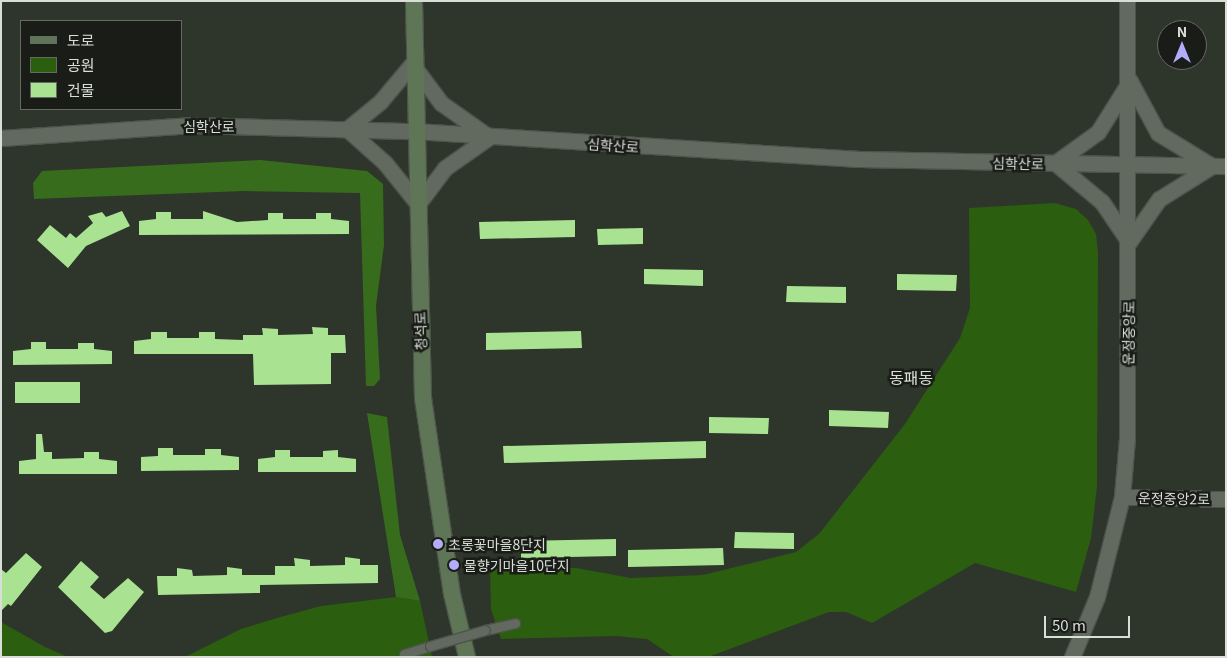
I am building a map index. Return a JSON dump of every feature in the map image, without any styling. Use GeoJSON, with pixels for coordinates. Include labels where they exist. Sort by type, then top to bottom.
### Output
{"type":"FeatureCollection","features":[{"type":"Feature","properties":{"kind":"main road","name":"청석로"},"geometry":{"type":"LineString","coordinates":[[414,1],[412,64],[423,398],[446,554],[467,657]]}},
{"type":"Feature","properties":{"kind":"street","name":"운정중앙로"},"geometry":{"type":"LineString","coordinates":[[1072,657],[1097,597],[1122,497],[1129,242],[1130,81],[1127,1]]}},
{"type":"Feature","properties":{"kind":"street"},"geometry":{"type":"LineString","coordinates":[[412,64],[441,103],[489,137],[445,168],[418,204],[385,163],[347,129],[380,102],[412,64]]}},
{"type":"Feature","properties":{"kind":"street"},"geometry":{"type":"LineString","coordinates":[[1130,81],[1158,133],[1219,166],[1159,199],[1129,242],[1095,194],[1055,163],[1098,132],[1130,81]]}},
{"type":"Feature","properties":{"kind":"street","name":"심학산로"},"geometry":{"type":"LineString","coordinates":[[1,138],[193,125],[414,131],[855,160],[1219,166]]}},
{"type":"Feature","properties":{"kind":"street","name":"운정중앙2로"},"geometry":{"type":"LineString","coordinates":[[1122,497],[1226,499]]}},
{"type":"Feature","properties":{"kind":"street"},"geometry":{"type":"LineString","coordinates":[[404,654],[515,623]]}},
{"type":"Feature","properties":{"kind":"green space"},"geometry":{"type":"Polygon","coordinates":[[[260,160],[367,171],[383,184],[384,245],[376,306],[380,379],[374,386],[366,386],[360,193],[244,191],[34,199],[33,183],[42,171],[260,160]]]}},
{"type":"Feature","properties":{"kind":"green space"},"geometry":{"type":"Polygon","coordinates":[[[1055,203],[1076,209],[1088,220],[1096,234],[1098,252],[1097,486],[1091,538],[1076,592],[975,563],[872,623],[846,612],[829,612],[708,657],[674,657],[647,639],[616,636],[501,639],[491,609],[490,568],[576,568],[631,578],[703,575],[796,552],[819,534],[905,424],[960,338],[970,308],[969,208],[1055,203]]]}},
{"type":"Feature","properties":{"kind":"green space"},"geometry":{"type":"Polygon","coordinates":[[[367,413],[387,417],[400,535],[420,601],[396,597],[367,413]]]}},
{"type":"Feature","properties":{"kind":"green space"},"geometry":{"type":"Polygon","coordinates":[[[396,597],[420,601],[432,657],[185,657],[241,629],[277,618],[321,606],[396,597]]]}},
{"type":"Feature","properties":{"kind":"green space"},"geometry":{"type":"Polygon","coordinates":[[[1,622],[45,647],[68,657],[1,657],[1,622]]]}},
{"type":"Feature","properties":{"kind":"building"},"geometry":{"type":"Polygon","coordinates":[[[122,211],[130,226],[86,246],[68,268],[37,240],[50,225],[66,238],[70,233],[76,238],[93,223],[88,216],[102,212],[106,217],[122,211]]]}},
{"type":"Feature","properties":{"kind":"building"},"geometry":{"type":"Polygon","coordinates":[[[203,211],[237,222],[268,220],[268,213],[283,213],[283,219],[316,219],[316,213],[331,213],[331,219],[349,221],[349,234],[139,235],[139,221],[156,219],[156,212],[171,212],[171,219],[203,219],[203,211]]]}},
{"type":"Feature","properties":{"kind":"building"},"geometry":{"type":"Polygon","coordinates":[[[575,220],[575,237],[480,239],[479,222],[575,220]]]}},
{"type":"Feature","properties":{"kind":"building"},"geometry":{"type":"Polygon","coordinates":[[[643,228],[643,244],[598,245],[597,229],[643,228]]]}},
{"type":"Feature","properties":{"kind":"building"},"geometry":{"type":"Polygon","coordinates":[[[644,269],[703,270],[703,286],[644,284],[644,269]]]}},
{"type":"Feature","properties":{"kind":"building"},"geometry":{"type":"Polygon","coordinates":[[[897,274],[957,275],[956,291],[897,290],[897,274]]]}},
{"type":"Feature","properties":{"kind":"building"},"geometry":{"type":"Polygon","coordinates":[[[787,286],[846,287],[846,303],[786,302],[787,286]]]}},
{"type":"Feature","properties":{"kind":"building"},"geometry":{"type":"Polygon","coordinates":[[[312,327],[328,328],[328,335],[345,335],[346,353],[331,353],[331,384],[254,385],[253,354],[134,354],[134,341],[151,339],[151,332],[167,332],[167,338],[199,338],[199,332],[215,332],[215,339],[243,340],[243,335],[263,335],[262,328],[278,329],[278,335],[313,334],[312,327]]]}},
{"type":"Feature","properties":{"kind":"building"},"geometry":{"type":"Polygon","coordinates":[[[581,331],[582,348],[486,350],[486,333],[581,331]]]}},
{"type":"Feature","properties":{"kind":"building"},"geometry":{"type":"Polygon","coordinates":[[[31,342],[46,342],[46,349],[78,349],[78,343],[94,343],[94,349],[112,351],[112,364],[13,365],[13,351],[31,349],[31,342]]]}},
{"type":"Feature","properties":{"kind":"building"},"geometry":{"type":"Polygon","coordinates":[[[15,382],[80,382],[80,403],[15,403],[15,382]]]}},
{"type":"Feature","properties":{"kind":"building"},"geometry":{"type":"Polygon","coordinates":[[[829,410],[889,412],[888,428],[829,426],[829,410]]]}},
{"type":"Feature","properties":{"kind":"building"},"geometry":{"type":"Polygon","coordinates":[[[709,417],[769,418],[768,434],[709,433],[709,417]]]}},
{"type":"Feature","properties":{"kind":"building"},"geometry":{"type":"Polygon","coordinates":[[[36,434],[42,434],[44,452],[52,452],[52,459],[84,458],[84,452],[99,452],[99,459],[117,461],[117,474],[19,474],[19,461],[36,459],[36,434]]]}},
{"type":"Feature","properties":{"kind":"building"},"geometry":{"type":"Polygon","coordinates":[[[706,441],[706,458],[504,463],[503,446],[706,441]]]}},
{"type":"Feature","properties":{"kind":"building"},"geometry":{"type":"Polygon","coordinates":[[[158,448],[173,448],[173,455],[205,455],[205,449],[221,449],[221,455],[239,457],[239,470],[141,471],[141,457],[158,456],[158,448]]]}},
{"type":"Feature","properties":{"kind":"building"},"geometry":{"type":"Polygon","coordinates":[[[275,450],[290,450],[290,457],[323,457],[323,451],[338,450],[338,457],[356,459],[356,472],[258,472],[258,459],[275,457],[275,450]]]}},
{"type":"Feature","properties":{"kind":"building"},"geometry":{"type":"Polygon","coordinates":[[[735,532],[794,533],[794,549],[734,548],[735,532]]]}},
{"type":"Feature","properties":{"kind":"building"},"geometry":{"type":"Polygon","coordinates":[[[616,539],[616,556],[521,558],[521,541],[616,539]]]}},
{"type":"Feature","properties":{"kind":"building"},"geometry":{"type":"Polygon","coordinates":[[[723,548],[724,565],[628,567],[628,550],[723,548]]]}},
{"type":"Feature","properties":{"kind":"building"},"geometry":{"type":"Polygon","coordinates":[[[26,553],[42,567],[11,606],[8,604],[1,611],[1,569],[6,573],[26,553]]]}},
{"type":"Feature","properties":{"kind":"building"},"geometry":{"type":"Polygon","coordinates":[[[345,557],[360,559],[360,565],[378,565],[378,583],[260,585],[260,593],[158,595],[157,576],[177,576],[177,568],[192,570],[193,576],[227,575],[227,567],[242,569],[242,575],[275,575],[275,566],[295,566],[294,558],[310,560],[310,566],[345,565],[345,557]]]}},
{"type":"Feature","properties":{"kind":"building"},"geometry":{"type":"Polygon","coordinates":[[[81,561],[99,577],[90,587],[104,599],[128,578],[144,592],[112,631],[105,633],[58,587],[81,561]]]}},
{"type":"Feature","properties":{"kind":"place","name":"초롱꽃마을8단지"},"geometry":{"type":"Point","coordinates":[438,544]}},
{"type":"Feature","properties":{"kind":"place","name":"물향기마을10단지"},"geometry":{"type":"Point","coordinates":[454,565]}},
{"type":"Feature","properties":{"kind":"district","name":"동패동"},"geometry":{"type":"Point","coordinates":[911,377]}}]}
